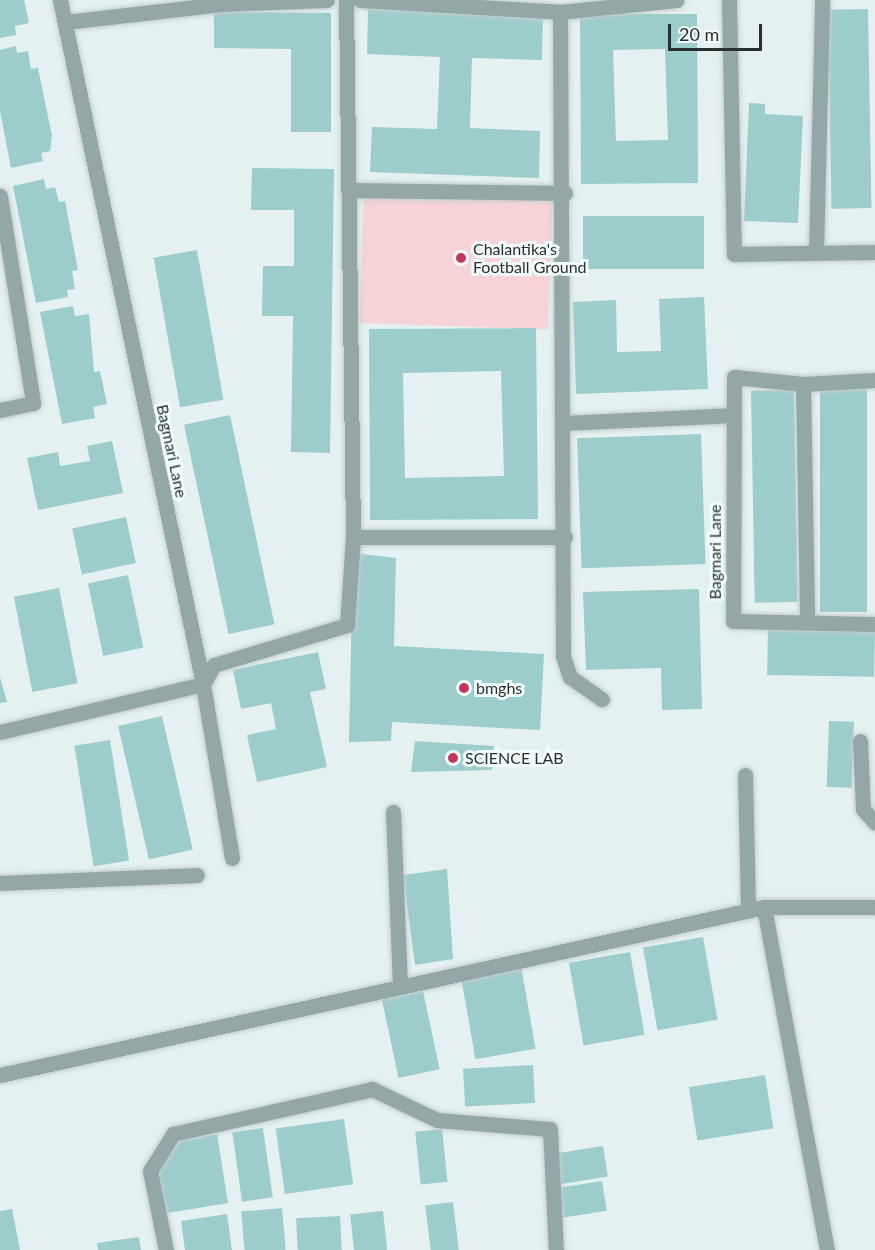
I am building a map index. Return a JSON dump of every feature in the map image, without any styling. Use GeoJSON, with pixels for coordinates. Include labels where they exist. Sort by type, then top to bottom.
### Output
{"type":"FeatureCollection","features":[{"type":"Feature","properties":{"kind":"street","name":"Bagmari Lane"},"geometry":{"type":"LineString","coordinates":[[60,0],[203,684],[232,858]]}},
{"type":"Feature","properties":{"kind":"street"},"geometry":{"type":"LineString","coordinates":[[66,22],[222,4],[327,0]]}},
{"type":"Feature","properties":{"kind":"street"},"geometry":{"type":"LineString","coordinates":[[0,732],[203,684],[214,666],[347,625],[353,537],[352,190],[346,0]]}},
{"type":"Feature","properties":{"kind":"street"},"geometry":{"type":"LineString","coordinates":[[360,0],[560,12],[675,0]]}},
{"type":"Feature","properties":{"kind":"street"},"geometry":{"type":"LineString","coordinates":[[729,0],[734,254],[875,252]]}},
{"type":"Feature","properties":{"kind":"street"},"geometry":{"type":"LineString","coordinates":[[816,253],[822,0]]}},
{"type":"Feature","properties":{"kind":"street"},"geometry":{"type":"LineString","coordinates":[[560,12],[565,193],[566,423],[563,656],[570,677],[602,699]]}},
{"type":"Feature","properties":{"kind":"street"},"geometry":{"type":"LineString","coordinates":[[352,190],[565,193]]}},
{"type":"Feature","properties":{"kind":"street"},"geometry":{"type":"LineString","coordinates":[[0,196],[33,403],[0,410]]}},
{"type":"Feature","properties":{"kind":"street","name":"Bagmari Lane"},"geometry":{"type":"LineString","coordinates":[[803,384],[734,377],[733,621],[875,624]]}},
{"type":"Feature","properties":{"kind":"street"},"geometry":{"type":"LineString","coordinates":[[807,623],[803,384],[875,380]]}},
{"type":"Feature","properties":{"kind":"street"},"geometry":{"type":"LineString","coordinates":[[566,423],[733,415]]}},
{"type":"Feature","properties":{"kind":"street"},"geometry":{"type":"LineString","coordinates":[[353,537],[565,537]]}},
{"type":"Feature","properties":{"kind":"street"},"geometry":{"type":"LineString","coordinates":[[860,741],[863,809],[875,824]]}},
{"type":"Feature","properties":{"kind":"street"},"geometry":{"type":"LineString","coordinates":[[745,775],[748,911]]}},
{"type":"Feature","properties":{"kind":"street"},"geometry":{"type":"LineString","coordinates":[[393,812],[400,986]]}},
{"type":"Feature","properties":{"kind":"street"},"geometry":{"type":"LineString","coordinates":[[0,883],[197,875]]}},
{"type":"Feature","properties":{"kind":"street"},"geometry":{"type":"LineString","coordinates":[[764,907],[827,1250]]}},
{"type":"Feature","properties":{"kind":"street"},"geometry":{"type":"LineString","coordinates":[[0,1074],[764,907],[875,907]]}},
{"type":"Feature","properties":{"kind":"street"},"geometry":{"type":"LineString","coordinates":[[166,1250],[150,1171],[173,1134],[372,1089],[437,1120],[550,1129],[556,1250]]}},
{"type":"Feature","properties":{"kind":"shaded area","name":"Chalantika's Football Ground"},"geometry":{"type":"Polygon","coordinates":[[[364,187],[553,194],[548,330],[359,323],[364,187]]]}},
{"type":"Feature","properties":{"kind":"building"},"geometry":{"type":"Polygon","coordinates":[[[0,0],[24,0],[29,23],[15,26],[16,35],[0,38],[0,0]]]}},
{"type":"Feature","properties":{"kind":"building"},"geometry":{"type":"Polygon","coordinates":[[[368,9],[543,15],[542,60],[472,58],[470,128],[540,131],[539,178],[370,172],[372,127],[437,129],[440,57],[367,54],[368,9]]]}},
{"type":"Feature","properties":{"kind":"building"},"geometry":{"type":"Polygon","coordinates":[[[868,9],[871,208],[831,209],[828,10],[868,9]]]}},
{"type":"Feature","properties":{"kind":"building"},"geometry":{"type":"Polygon","coordinates":[[[214,12],[331,13],[331,132],[291,132],[291,49],[214,48],[214,12]]]}},
{"type":"Feature","properties":{"kind":"building"},"geometry":{"type":"Polygon","coordinates":[[[580,14],[697,14],[698,183],[581,184],[580,14]],[[665,49],[613,50],[616,141],[668,140],[665,49]]]}},
{"type":"Feature","properties":{"kind":"building"},"geometry":{"type":"Polygon","coordinates":[[[16,46],[17,53],[28,51],[31,69],[38,68],[52,136],[50,151],[41,153],[43,161],[11,168],[0,111],[0,50],[16,46]]]}},
{"type":"Feature","properties":{"kind":"building"},"geometry":{"type":"Polygon","coordinates":[[[749,103],[765,104],[765,114],[803,116],[798,223],[744,221],[749,103]]]}},
{"type":"Feature","properties":{"kind":"building"},"geometry":{"type":"Polygon","coordinates":[[[252,168],[334,169],[330,453],[291,452],[293,316],[262,316],[263,266],[294,266],[294,210],[251,210],[252,168]]]}},
{"type":"Feature","properties":{"kind":"building"},"geometry":{"type":"Polygon","coordinates":[[[44,179],[46,189],[55,187],[59,202],[65,201],[78,270],[72,271],[75,289],[67,290],[68,297],[36,303],[13,186],[44,179]]]}},
{"type":"Feature","properties":{"kind":"building"},"geometry":{"type":"Polygon","coordinates":[[[583,216],[704,216],[704,269],[583,269],[583,216]]]}},
{"type":"Feature","properties":{"kind":"building"},"geometry":{"type":"Polygon","coordinates":[[[197,250],[223,400],[180,407],[154,258],[197,250]]]}},
{"type":"Feature","properties":{"kind":"building"},"geometry":{"type":"Polygon","coordinates":[[[704,297],[708,389],[576,394],[573,302],[616,300],[617,352],[661,351],[659,299],[704,297]]]}},
{"type":"Feature","properties":{"kind":"building"},"geometry":{"type":"Polygon","coordinates":[[[73,306],[75,316],[89,314],[94,372],[100,371],[107,404],[93,407],[95,418],[62,424],[40,312],[73,306]]]}},
{"type":"Feature","properties":{"kind":"building"},"geometry":{"type":"Polygon","coordinates":[[[536,328],[538,519],[370,520],[369,329],[536,328]],[[501,371],[403,373],[405,478],[504,476],[501,371]]]}},
{"type":"Feature","properties":{"kind":"building"},"geometry":{"type":"Polygon","coordinates":[[[820,383],[867,383],[867,612],[820,612],[820,383]]]}},
{"type":"Feature","properties":{"kind":"building"},"geometry":{"type":"Polygon","coordinates":[[[794,390],[798,602],[755,603],[751,391],[794,390]]]}},
{"type":"Feature","properties":{"kind":"building"},"geometry":{"type":"Polygon","coordinates":[[[230,415],[274,624],[229,634],[184,425],[230,415]]]}},
{"type":"Feature","properties":{"kind":"building"},"geometry":{"type":"Polygon","coordinates":[[[701,434],[706,564],[582,568],[577,438],[701,434]]]}},
{"type":"Feature","properties":{"kind":"building"},"geometry":{"type":"Polygon","coordinates":[[[112,441],[123,493],[38,510],[27,458],[58,452],[60,466],[90,461],[87,446],[112,441]]]}},
{"type":"Feature","properties":{"kind":"building"},"geometry":{"type":"Polygon","coordinates":[[[126,517],[136,563],[82,574],[72,528],[126,517]]]}},
{"type":"Feature","properties":{"kind":"building","name":"bmghs"},"geometry":{"type":"Polygon","coordinates":[[[353,553],[396,558],[394,646],[544,654],[540,730],[392,722],[391,741],[349,742],[353,553]]]}},
{"type":"Feature","properties":{"kind":"building"},"geometry":{"type":"Polygon","coordinates":[[[128,575],[143,647],[103,656],[88,584],[128,575]]]}},
{"type":"Feature","properties":{"kind":"building"},"geometry":{"type":"Polygon","coordinates":[[[59,588],[78,683],[32,692],[14,597],[59,588]]]}},
{"type":"Feature","properties":{"kind":"building"},"geometry":{"type":"Polygon","coordinates":[[[699,589],[702,709],[662,710],[661,668],[586,670],[583,592],[699,589]]]}},
{"type":"Feature","properties":{"kind":"building"},"geometry":{"type":"Polygon","coordinates":[[[768,627],[875,629],[874,677],[767,675],[768,627]]]}},
{"type":"Feature","properties":{"kind":"building"},"geometry":{"type":"Polygon","coordinates":[[[318,652],[326,689],[310,692],[327,767],[257,782],[247,735],[276,729],[271,703],[241,709],[233,670],[318,652]]]}},
{"type":"Feature","properties":{"kind":"building"},"geometry":{"type":"Polygon","coordinates":[[[0,677],[7,702],[0,703],[0,677]]]}},
{"type":"Feature","properties":{"kind":"building"},"geometry":{"type":"Polygon","coordinates":[[[162,716],[193,849],[149,860],[118,726],[162,716]]]}},
{"type":"Feature","properties":{"kind":"building"},"geometry":{"type":"Polygon","coordinates":[[[829,721],[854,722],[852,788],[827,787],[829,721]]]}},
{"type":"Feature","properties":{"kind":"building"},"geometry":{"type":"Polygon","coordinates":[[[110,740],[129,860],[94,866],[74,746],[110,740]]]}},
{"type":"Feature","properties":{"kind":"building","name":"SCIENCE LAB"},"geometry":{"type":"Polygon","coordinates":[[[415,741],[494,746],[492,770],[411,772],[415,741]]]}},
{"type":"Feature","properties":{"kind":"building"},"geometry":{"type":"Polygon","coordinates":[[[447,869],[453,959],[415,965],[403,875],[447,869]]]}},
{"type":"Feature","properties":{"kind":"building"},"geometry":{"type":"Polygon","coordinates":[[[703,937],[718,1020],[658,1030],[643,948],[703,937]]]}},
{"type":"Feature","properties":{"kind":"building"},"geometry":{"type":"Polygon","coordinates":[[[630,952],[645,1035],[584,1045],[569,963],[630,952]]]}},
{"type":"Feature","properties":{"kind":"building"},"geometry":{"type":"Polygon","coordinates":[[[521,966],[536,1049],[476,1059],[461,977],[521,966]]]}},
{"type":"Feature","properties":{"kind":"building"},"geometry":{"type":"Polygon","coordinates":[[[423,991],[440,1069],[399,1078],[382,1000],[423,991]]]}},
{"type":"Feature","properties":{"kind":"building"},"geometry":{"type":"Polygon","coordinates":[[[533,1065],[535,1103],[465,1107],[463,1069],[533,1065]]]}},
{"type":"Feature","properties":{"kind":"building"},"geometry":{"type":"Polygon","coordinates":[[[765,1075],[773,1128],[697,1140],[689,1087],[765,1075]]]}},
{"type":"Feature","properties":{"kind":"building"},"geometry":{"type":"Polygon","coordinates":[[[344,1119],[353,1184],[285,1194],[276,1129],[344,1119]]]}},
{"type":"Feature","properties":{"kind":"building"},"geometry":{"type":"Polygon","coordinates":[[[263,1128],[273,1197],[242,1202],[232,1132],[263,1128]]]}},
{"type":"Feature","properties":{"kind":"building"},"geometry":{"type":"Polygon","coordinates":[[[442,1129],[448,1182],[421,1185],[415,1132],[442,1129]]]}},
{"type":"Feature","properties":{"kind":"building"},"geometry":{"type":"Polygon","coordinates":[[[217,1134],[228,1203],[162,1214],[154,1171],[181,1141],[217,1134]]]}},
{"type":"Feature","properties":{"kind":"building"},"geometry":{"type":"Polygon","coordinates":[[[603,1146],[608,1177],[560,1184],[556,1154],[603,1146]]]}},
{"type":"Feature","properties":{"kind":"building"},"geometry":{"type":"Polygon","coordinates":[[[602,1181],[607,1211],[562,1218],[558,1188],[602,1181]]]}},
{"type":"Feature","properties":{"kind":"building"},"geometry":{"type":"Polygon","coordinates":[[[453,1202],[459,1250],[431,1250],[425,1205],[453,1202]]]}},
{"type":"Feature","properties":{"kind":"building"},"geometry":{"type":"Polygon","coordinates":[[[282,1208],[286,1250],[245,1250],[241,1212],[282,1208]]]}},
{"type":"Feature","properties":{"kind":"building"},"geometry":{"type":"Polygon","coordinates":[[[12,1209],[20,1250],[0,1250],[0,1211],[12,1209]]]}},
{"type":"Feature","properties":{"kind":"building"},"geometry":{"type":"Polygon","coordinates":[[[383,1211],[387,1250],[354,1250],[350,1214],[383,1211]]]}},
{"type":"Feature","properties":{"kind":"building"},"geometry":{"type":"Polygon","coordinates":[[[227,1214],[232,1250],[185,1250],[181,1221],[227,1214]]]}},
{"type":"Feature","properties":{"kind":"building"},"geometry":{"type":"Polygon","coordinates":[[[340,1216],[342,1250],[298,1250],[296,1218],[340,1216]]]}},
{"type":"Feature","properties":{"kind":"building"},"geometry":{"type":"Polygon","coordinates":[[[139,1237],[141,1250],[98,1250],[97,1243],[139,1237]]]}},
{"type":"Feature","properties":{"kind":"place","name":"Chalantika's Football Ground"},"geometry":{"type":"Point","coordinates":[461,258]}},
{"type":"Feature","properties":{"kind":"place","name":"bmghs"},"geometry":{"type":"Point","coordinates":[464,688]}},
{"type":"Feature","properties":{"kind":"place","name":"SCIENCE LAB"},"geometry":{"type":"Point","coordinates":[453,758]}}]}
